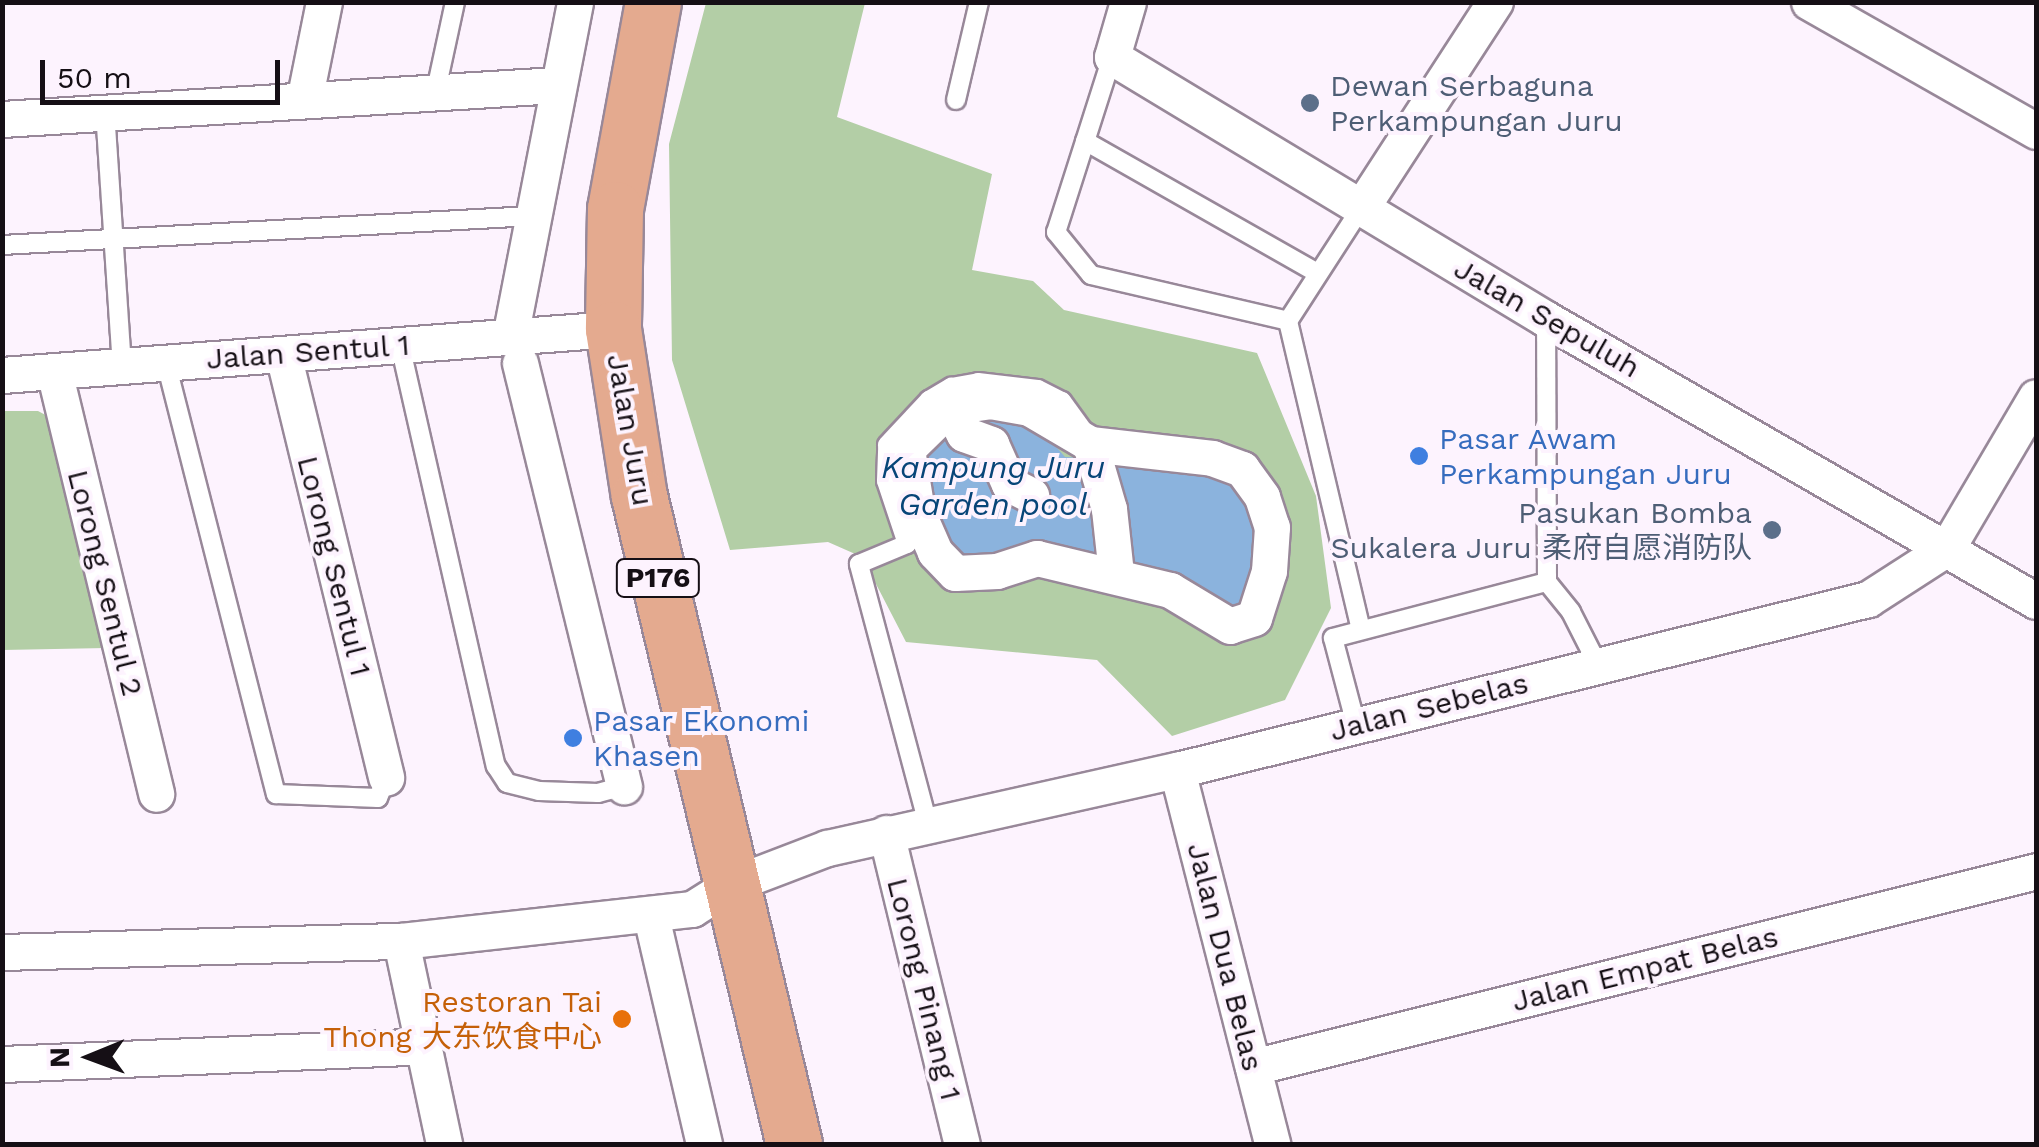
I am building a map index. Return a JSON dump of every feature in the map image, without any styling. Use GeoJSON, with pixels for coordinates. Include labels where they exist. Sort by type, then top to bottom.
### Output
{"type":"FeatureCollection","features":[{"type":"Feature","properties":{"kind":"main road","name":"Jalan Juru"},"geometry":{"type":"LineString","coordinates":[[652,2],[615,209],[613,329],[639,496],[794,1144]]}},
{"type":"Feature","properties":{"kind":"street"},"geometry":{"type":"LineString","coordinates":[[304,96],[324,2]]}},
{"type":"Feature","properties":{"kind":"street"},"geometry":{"type":"LineString","coordinates":[[575,2],[532,216],[515,350],[624,786]]}},
{"type":"Feature","properties":{"kind":"street"},"geometry":{"type":"LineString","coordinates":[[1112,56],[1128,2]]}},
{"type":"Feature","properties":{"kind":"street"},"geometry":{"type":"LineString","coordinates":[[1362,208],[1495,2]]}},
{"type":"Feature","properties":{"kind":"street"},"geometry":{"type":"LineString","coordinates":[[1809,2],[2036,131]]}},
{"type":"Feature","properties":{"kind":"street","name":"Jalan Sepuluh"},"geometry":{"type":"LineString","coordinates":[[1112,56],[1546,319],[2036,601]]}},
{"type":"Feature","properties":{"kind":"street"},"geometry":{"type":"LineString","coordinates":[[2,119],[304,96],[556,85]]}},
{"type":"Feature","properties":{"kind":"street","name":"Jalan Sentul 1"},"geometry":{"type":"LineString","coordinates":[[2,376],[400,345],[515,350],[613,329]]}},
{"type":"Feature","properties":{"kind":"street","name":"Lorong Sentul 1"},"geometry":{"type":"LineString","coordinates":[[282,354],[386,778]]}},
{"type":"Feature","properties":{"kind":"street","name":"Lorong Sentul 2"},"geometry":{"type":"LineString","coordinates":[[54,372],[156,794]]}},
{"type":"Feature","properties":{"kind":"street","name":"Jalan Sebelas"},"geometry":{"type":"LineString","coordinates":[[2,952],[401,942],[692,909],[730,885],[886,833],[1177,770],[1868,598],[1947,548],[2036,397]]}},
{"type":"Feature","properties":{"kind":"street"},"geometry":{"type":"LineString","coordinates":[[990,401],[1029,408],[1090,444],[1212,458],[1242,469],[1262,496],[1272,527],[1261,602],[1254,618],[1230,626],[1170,590],[1037,558],[997,571],[955,572],[936,552],[917,510],[906,449],[950,407],[990,401]]}},
{"type":"Feature","properties":{"kind":"street"},"geometry":{"type":"LineString","coordinates":[[950,407],[964,434],[991,444],[1010,484],[1031,495]]}},
{"type":"Feature","properties":{"kind":"street"},"geometry":{"type":"LineString","coordinates":[[1090,444],[1109,509],[1116,574]]}},
{"type":"Feature","properties":{"kind":"street","name":"Jalan Dua Belas"},"geometry":{"type":"LineString","coordinates":[[1177,770],[1272,1144]]}},
{"type":"Feature","properties":{"kind":"street","name":"Lorong Pinang 1"},"geometry":{"type":"LineString","coordinates":[[886,833],[962,1144]]}},
{"type":"Feature","properties":{"kind":"street","name":"Jalan Empat Belas"},"geometry":{"type":"LineString","coordinates":[[1253,1067],[2036,871]]}},
{"type":"Feature","properties":{"kind":"street"},"geometry":{"type":"LineString","coordinates":[[651,916],[704,1144]]}},
{"type":"Feature","properties":{"kind":"street"},"geometry":{"type":"LineString","coordinates":[[401,942],[444,1144]]}},
{"type":"Feature","properties":{"kind":"street"},"geometry":{"type":"LineString","coordinates":[[2,1064],[423,1046]]}},
{"type":"Feature","properties":{"kind":"lane"},"geometry":{"type":"LineString","coordinates":[[436,90],[455,2]]}},
{"type":"Feature","properties":{"kind":"lane"},"geometry":{"type":"LineString","coordinates":[[956,100],[979,2]]}},
{"type":"Feature","properties":{"kind":"lane"},"geometry":{"type":"LineString","coordinates":[[1112,56],[1056,232],[1091,275],[1288,321]]}},
{"type":"Feature","properties":{"kind":"lane"},"geometry":{"type":"LineString","coordinates":[[106,111],[122,366]]}},
{"type":"Feature","properties":{"kind":"lane"},"geometry":{"type":"LineString","coordinates":[[1084,142],[1316,272]]}},
{"type":"Feature","properties":{"kind":"lane"},"geometry":{"type":"LineString","coordinates":[[1361,630],[1288,321],[1316,272],[1362,208]]}},
{"type":"Feature","properties":{"kind":"lane"},"geometry":{"type":"LineString","coordinates":[[2,245],[532,216]]}},
{"type":"Feature","properties":{"kind":"lane"},"geometry":{"type":"LineString","coordinates":[[1546,319],[1546,582],[1571,612],[1598,666]]}},
{"type":"Feature","properties":{"kind":"lane"},"geometry":{"type":"LineString","coordinates":[[400,345],[496,766],[507,783],[539,791],[598,793],[624,786]]}},
{"type":"Feature","properties":{"kind":"lane"},"geometry":{"type":"LineString","coordinates":[[166,363],[276,794],[378,798],[386,778]]}},
{"type":"Feature","properties":{"kind":"lane"},"geometry":{"type":"LineString","coordinates":[[928,824],[859,564],[907,544],[886,481],[888,444],[901,423],[929,400],[950,387],[978,382],[1038,389],[1062,401],[1080,420],[1090,444]]}},
{"type":"Feature","properties":{"kind":"lane"},"geometry":{"type":"LineString","coordinates":[[1356,726],[1334,638],[1546,582]]}},
{"type":"Feature","properties":{"kind":"green space"},"geometry":{"type":"Polygon","coordinates":[[[706,3],[865,3],[837,117],[992,174],[972,270],[1033,281],[1064,310],[1257,353],[1316,496],[1331,608],[1285,700],[1172,736],[1097,660],[906,642],[862,557],[828,542],[730,550],[672,360],[669,144],[706,3]]]}},
{"type":"Feature","properties":{"kind":"green space"},"geometry":{"type":"Polygon","coordinates":[[[2,411],[38,411],[53,419],[106,648],[3,650],[2,411]]]}},
{"type":"Feature","properties":{"kind":"water","name":"Kampung Juru Garden pool"},"geometry":{"type":"Polygon","coordinates":[[[948,414],[1032,419],[1065,457],[1211,464],[1256,502],[1249,607],[1230,613],[1187,584],[959,567],[937,541],[911,452],[948,414]]]}},
{"type":"Feature","properties":{"kind":"place","name":"Dewan Serbaguna Perkampungan Juru"},"geometry":{"type":"Point","coordinates":[1310,103]}},
{"type":"Feature","properties":{"kind":"place","name":"Pasar Awam Perkampungan Juru"},"geometry":{"type":"Point","coordinates":[1419,456]}},
{"type":"Feature","properties":{"kind":"place","name":"Pasukan Bomba Sukalera Juru 柔府自愿消防队"},"geometry":{"type":"Point","coordinates":[1772,530]}},
{"type":"Feature","properties":{"kind":"place","name":"Pasar Ekonomi Khasen"},"geometry":{"type":"Point","coordinates":[573,738]}},
{"type":"Feature","properties":{"kind":"place","name":"Restoran Tai Thong 大东饮食中心"},"geometry":{"type":"Point","coordinates":[622,1019]}}]}
